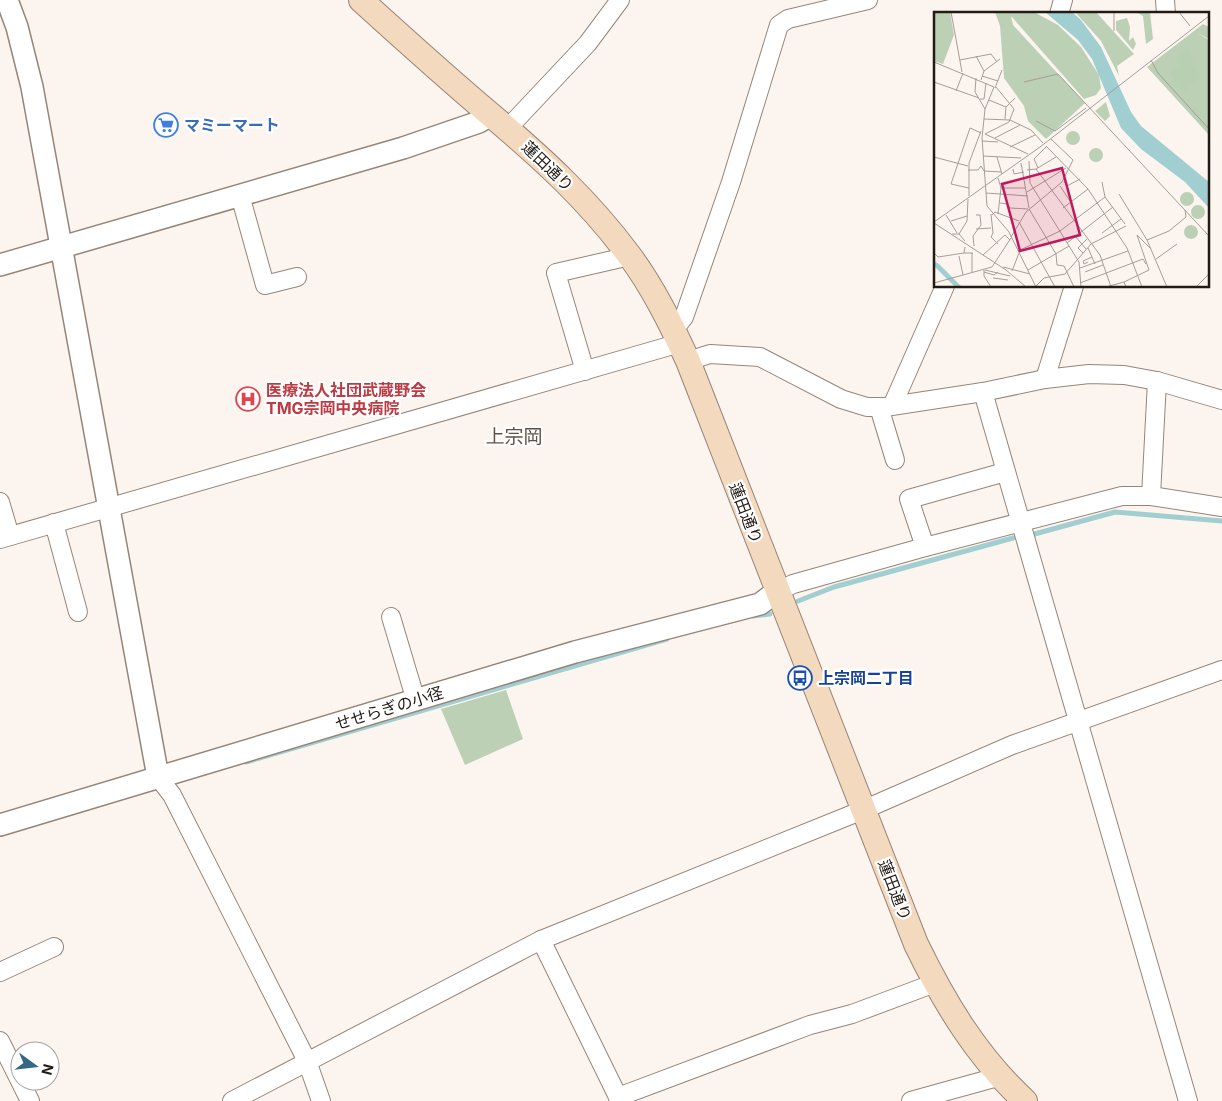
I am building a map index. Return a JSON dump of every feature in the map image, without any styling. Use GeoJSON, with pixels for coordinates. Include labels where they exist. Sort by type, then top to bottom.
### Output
{"type":"FeatureCollection","features":[{"type":"Feature","properties":{"kind":"main road","name":"蓮田通り"},"geometry":{"type":"LineString","coordinates":[[361,0],[500,121],[572,188],[630,256],[680,345],[916,944],[948,1008],[1001,1076],[1025,1101]]}},
{"type":"Feature","properties":{"kind":"street"},"geometry":{"type":"LineString","coordinates":[[7,0],[17,27],[32,87],[61,247],[100,510],[158,778],[172,795],[307,1061],[321,1101]]}},
{"type":"Feature","properties":{"kind":"street"},"geometry":{"type":"LineString","coordinates":[[0,265],[403,148],[479,122],[500,121],[588,43],[620,0]]}},
{"type":"Feature","properties":{"kind":"street"},"geometry":{"type":"LineString","coordinates":[[680,345],[684,317],[731,182],[779,25],[788,19],[868,0]]}},
{"type":"Feature","properties":{"kind":"street"},"geometry":{"type":"LineString","coordinates":[[240,195],[266,285],[297,277]]}},
{"type":"Feature","properties":{"kind":"street"},"geometry":{"type":"LineString","coordinates":[[585,371],[556,273],[630,256]]}},
{"type":"Feature","properties":{"kind":"street"},"geometry":{"type":"LineString","coordinates":[[895,460],[886,405],[944,288]]}},
{"type":"Feature","properties":{"kind":"street"},"geometry":{"type":"LineString","coordinates":[[1045,379],[1073,288]]}},
{"type":"Feature","properties":{"kind":"street"},"geometry":{"type":"LineString","coordinates":[[0,502],[5,537],[680,345],[710,354],[760,357],[841,399],[867,407],[983,392],[1045,379],[1088,374],[1124,375],[1157,381],[1222,400]]}},
{"type":"Feature","properties":{"kind":"street"},"geometry":{"type":"LineString","coordinates":[[1151,496],[1157,381]]}},
{"type":"Feature","properties":{"kind":"street"},"geometry":{"type":"LineString","coordinates":[[983,392],[1077,723],[1188,1101]]}},
{"type":"Feature","properties":{"kind":"street"},"geometry":{"type":"LineString","coordinates":[[925,547],[909,499],[1006,472]]}},
{"type":"Feature","properties":{"kind":"street"},"geometry":{"type":"LineString","coordinates":[[776,592],[793,584],[925,547],[1122,496],[1151,496],[1222,507]]}},
{"type":"Feature","properties":{"kind":"street"},"geometry":{"type":"LineString","coordinates":[[54,523],[78,612]]}},
{"type":"Feature","properties":{"kind":"street","name":"せせらぎの小径"},"geometry":{"type":"LineString","coordinates":[[0,825],[575,652],[760,604],[776,592]]}},
{"type":"Feature","properties":{"kind":"street"},"geometry":{"type":"LineString","coordinates":[[391,617],[416,700]]}},
{"type":"Feature","properties":{"kind":"street"},"geometry":{"type":"LineString","coordinates":[[232,1101],[541,940],[863,810],[1012,745],[1222,670]]}},
{"type":"Feature","properties":{"kind":"street"},"geometry":{"type":"LineString","coordinates":[[541,940],[619,1099],[810,1025],[852,1014],[935,983]]}},
{"type":"Feature","properties":{"kind":"street"},"geometry":{"type":"LineString","coordinates":[[0,972],[54,947]]}},
{"type":"Feature","properties":{"kind":"street"},"geometry":{"type":"LineString","coordinates":[[0,1041],[30,1101]]}},
{"type":"Feature","properties":{"kind":"street"},"geometry":{"type":"LineString","coordinates":[[911,1101],[1001,1076]]}},
{"type":"Feature","properties":{"kind":"green space"},"geometry":{"type":"Polygon","coordinates":[[[506,690],[523,739],[465,765],[441,709],[506,690]]]}},
{"type":"Feature","properties":{"kind":"waterway"},"geometry":{"type":"LineString","coordinates":[[1031,535],[1115,512],[1222,521]]}},
{"type":"Feature","properties":{"kind":"waterway"},"geometry":{"type":"LineString","coordinates":[[798,601],[834,587],[1013,538]]}},
{"type":"Feature","properties":{"kind":"waterway"},"geometry":{"type":"LineString","coordinates":[[753,616],[770,614]]}},
{"type":"Feature","properties":{"kind":"waterway"},"geometry":{"type":"LineString","coordinates":[[246,762],[667,639]]}},
{"type":"Feature","properties":{"kind":"place","name":"マミーマート"},"geometry":{"type":"Point","coordinates":[166,125]}},
{"type":"Feature","properties":{"kind":"place","name":"医療法人社団武蔵野会 TMG宗岡中央病院"},"geometry":{"type":"Point","coordinates":[248,399]}},
{"type":"Feature","properties":{"kind":"place","name":"上宗岡二丁目"},"geometry":{"type":"Point","coordinates":[800,678]}},
{"type":"Feature","properties":{"kind":"district","name":"上宗岡"},"geometry":{"type":"Point","coordinates":[514,436]}}]}
